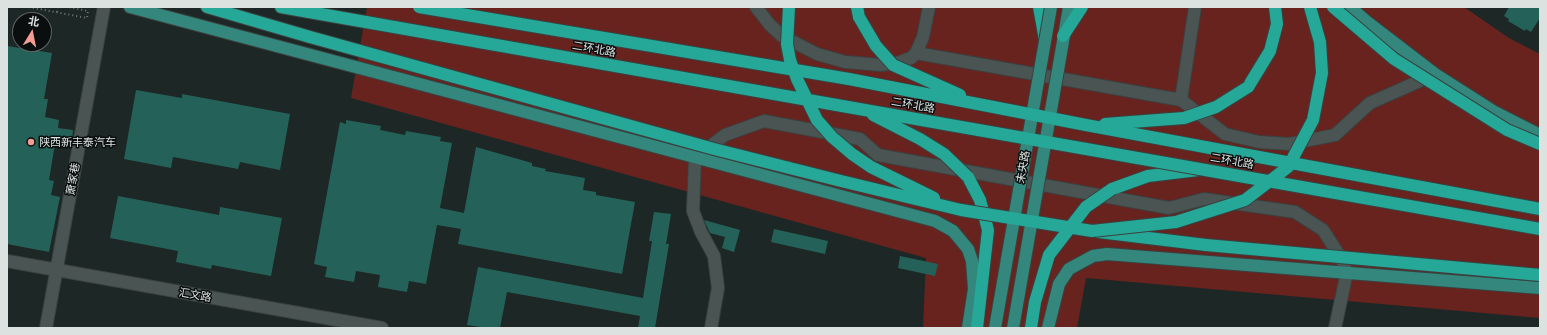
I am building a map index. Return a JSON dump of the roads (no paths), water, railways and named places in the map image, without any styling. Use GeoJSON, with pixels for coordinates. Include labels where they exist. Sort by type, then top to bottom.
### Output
{"type":"FeatureCollection","features":[{"type":"Feature","properties":{"kind":"highway"},"geometry":{"type":"LineString","coordinates":[[207,7],[714,149],[961,210],[1092,232],[1162,241],[1540,275]]}},
{"type":"Feature","properties":{"kind":"highway","name":"二环北路"},"geometry":{"type":"LineString","coordinates":[[281,7],[1540,229]]}},
{"type":"Feature","properties":{"kind":"highway","name":"二环北路"},"geometry":{"type":"LineString","coordinates":[[419,7],[849,79],[980,103],[1086,125],[1540,209]]}},
{"type":"Feature","properties":{"kind":"highway"},"geometry":{"type":"LineString","coordinates":[[789,7],[787,44],[790,60],[808,103],[818,120],[832,137],[871,168],[961,210]]}},
{"type":"Feature","properties":{"kind":"highway"},"geometry":{"type":"LineString","coordinates":[[857,7],[859,17],[876,46],[893,65],[980,103]]}},
{"type":"Feature","properties":{"kind":"highway"},"geometry":{"type":"LineString","coordinates":[[1039,7],[1045,40]]}},
{"type":"Feature","properties":{"kind":"highway"},"geometry":{"type":"LineString","coordinates":[[1063,36],[1082,7]]}},
{"type":"Feature","properties":{"kind":"highway"},"geometry":{"type":"LineString","coordinates":[[1086,125],[1184,118],[1216,107],[1248,88],[1270,51],[1277,24],[1275,7]]}},
{"type":"Feature","properties":{"kind":"highway"},"geometry":{"type":"LineString","coordinates":[[1092,232],[1176,222],[1245,200],[1288,167],[1313,120],[1322,73],[1320,42],[1310,7]]}},
{"type":"Feature","properties":{"kind":"highway"},"geometry":{"type":"LineString","coordinates":[[1333,7],[1394,59],[1507,130],[1540,144]]}},
{"type":"Feature","properties":{"kind":"highway"},"geometry":{"type":"LineString","coordinates":[[861,109],[920,139],[944,154],[968,177],[980,200],[988,230],[977,328]]}},
{"type":"Feature","properties":{"kind":"highway"},"geometry":{"type":"LineString","coordinates":[[1031,328],[1035,302],[1049,256],[1086,207],[1112,189],[1148,176],[1206,169]]}},
{"type":"Feature","properties":{"kind":"main road"},"geometry":{"type":"LineString","coordinates":[[130,7],[935,221],[945,225],[953,231],[968,248],[972,261],[974,289],[968,328]]}},
{"type":"Feature","properties":{"kind":"main road","name":"未央路"},"geometry":{"type":"LineString","coordinates":[[995,328],[1051,7]]}},
{"type":"Feature","properties":{"kind":"main road","name":"未央路"},"geometry":{"type":"LineString","coordinates":[[1013,328],[1069,7]]}},
{"type":"Feature","properties":{"kind":"main road"},"geometry":{"type":"LineString","coordinates":[[1350,7],[1366,22],[1435,74],[1492,111],[1540,135]]}},
{"type":"Feature","properties":{"kind":"main road"},"geometry":{"type":"LineString","coordinates":[[1048,328],[1054,302],[1064,275],[1069,269],[1093,256],[1108,254],[1540,288]]}},
{"type":"Feature","properties":{"kind":"street","name":"萧家巷"},"geometry":{"type":"LineString","coordinates":[[46,328],[104,7]]}},
{"type":"Feature","properties":{"kind":"street"},"geometry":{"type":"LineString","coordinates":[[756,7],[770,25],[782,36],[817,54],[844,62],[880,65],[897,63],[910,58],[916,53],[923,37],[929,7]]}},
{"type":"Feature","properties":{"kind":"street"},"geometry":{"type":"LineString","coordinates":[[1181,100],[1194,7]]}},
{"type":"Feature","properties":{"kind":"street"},"geometry":{"type":"LineString","coordinates":[[916,53],[1181,100],[1225,134],[1259,142],[1289,144],[1335,135],[1370,103],[1435,74]]}},
{"type":"Feature","properties":{"kind":"street"},"geometry":{"type":"LineString","coordinates":[[711,328],[718,288],[714,256],[701,232],[693,211],[695,158],[725,135],[764,121],[860,139],[878,155],[1169,208],[1204,199],[1295,212],[1323,230],[1341,258],[1347,272],[1335,328]]}},
{"type":"Feature","properties":{"kind":"street","name":"汇文路"},"geometry":{"type":"LineString","coordinates":[[7,261],[56,271],[382,328]]}},
{"type":"Feature","properties":{"kind":"place","name":"陕西新丰泰汽车"},"geometry":{"type":"Point","coordinates":[31,142]}}]}
